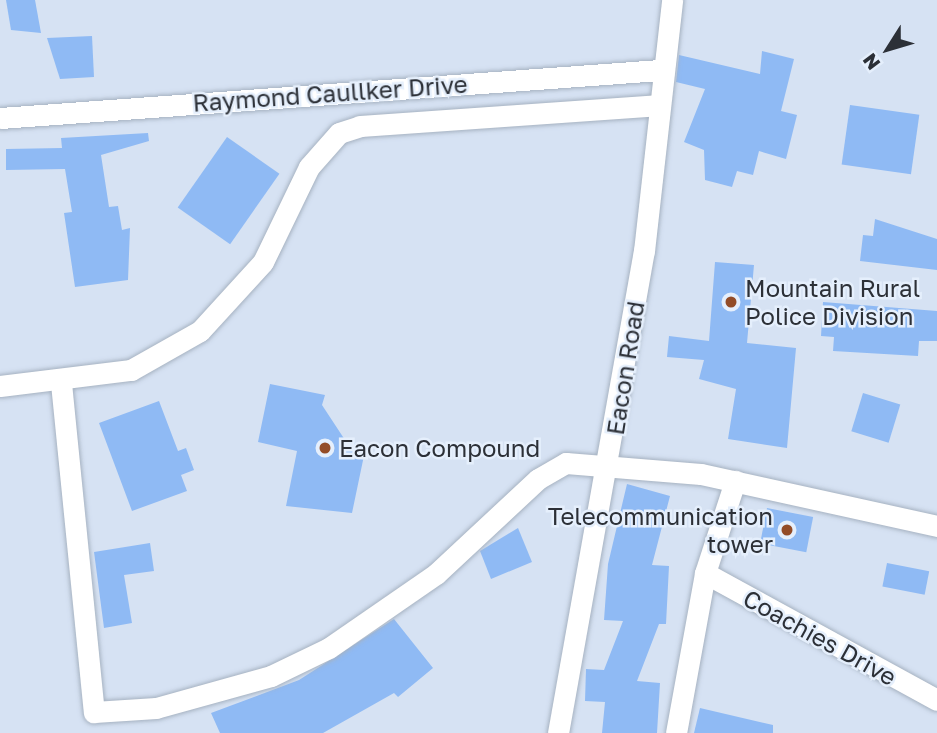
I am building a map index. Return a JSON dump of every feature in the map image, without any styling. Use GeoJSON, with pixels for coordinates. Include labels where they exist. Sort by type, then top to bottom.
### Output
{"type":"FeatureCollection","features":[{"type":"Feature","properties":{"kind":"street","name":"Eacon Road"},"geometry":{"type":"LineString","coordinates":[[558,733],[610,466],[644,251],[660,70],[672,0]]}},
{"type":"Feature","properties":{"kind":"street","name":"Raymond Caullker Drive"},"geometry":{"type":"LineString","coordinates":[[0,118],[660,70]]}},
{"type":"Feature","properties":{"kind":"street"},"geometry":{"type":"LineString","coordinates":[[0,386],[61,383],[131,370],[172,351],[226,310],[263,262],[309,167],[339,133],[360,126],[657,105]]}},
{"type":"Feature","properties":{"kind":"street"},"geometry":{"type":"LineString","coordinates":[[61,383],[94,712],[156,708],[271,676],[306,660],[436,574],[552,468],[610,466],[735,481],[937,526]]}},
{"type":"Feature","properties":{"kind":"street"},"geometry":{"type":"LineString","coordinates":[[676,733],[705,573],[735,481]]}},
{"type":"Feature","properties":{"kind":"street","name":"Coachies Drive"},"geometry":{"type":"LineString","coordinates":[[705,573],[937,700]]}},
{"type":"Feature","properties":{"kind":"building"},"geometry":{"type":"Polygon","coordinates":[[[6,0],[35,0],[41,33],[11,30],[6,0]]]}},
{"type":"Feature","properties":{"kind":"building"},"geometry":{"type":"Polygon","coordinates":[[[92,36],[94,77],[60,79],[47,38],[92,36]]]}},
{"type":"Feature","properties":{"kind":"building"},"geometry":{"type":"Polygon","coordinates":[[[762,51],[794,59],[781,111],[797,115],[786,159],[759,151],[753,175],[737,171],[732,187],[705,180],[704,150],[684,142],[705,89],[676,82],[679,55],[760,74],[762,51]]]}},
{"type":"Feature","properties":{"kind":"building"},"geometry":{"type":"Polygon","coordinates":[[[850,105],[919,115],[911,174],[842,164],[850,105]]]}},
{"type":"Feature","properties":{"kind":"building"},"geometry":{"type":"Polygon","coordinates":[[[148,133],[149,141],[101,155],[109,207],[118,206],[122,230],[130,228],[128,280],[75,287],[64,213],[72,212],[65,169],[6,170],[6,149],[62,148],[61,138],[148,133]]]}},
{"type":"Feature","properties":{"kind":"building"},"geometry":{"type":"Polygon","coordinates":[[[227,137],[279,174],[230,244],[178,207],[227,137]]]}},
{"type":"Feature","properties":{"kind":"building"},"geometry":{"type":"Polygon","coordinates":[[[875,219],[937,239],[937,270],[860,261],[863,235],[873,236],[875,219]]]}},
{"type":"Feature","properties":{"kind":"building"},"geometry":{"type":"Polygon","coordinates":[[[715,262],[754,265],[747,343],[796,348],[787,448],[728,439],[736,389],[699,379],[704,360],[667,357],[669,336],[709,341],[715,262]]]}},
{"type":"Feature","properties":{"kind":"building"},"geometry":{"type":"Polygon","coordinates":[[[823,302],[937,311],[937,341],[919,341],[918,356],[833,351],[834,337],[821,336],[823,302]]]}},
{"type":"Feature","properties":{"kind":"building","name":"Eacon Compound"},"geometry":{"type":"Polygon","coordinates":[[[270,384],[325,395],[322,405],[345,440],[366,446],[352,513],[286,506],[297,451],[258,442],[270,384]]]}},
{"type":"Feature","properties":{"kind":"building"},"geometry":{"type":"Polygon","coordinates":[[[863,393],[900,404],[889,443],[851,431],[863,393]]]}},
{"type":"Feature","properties":{"kind":"building"},"geometry":{"type":"Polygon","coordinates":[[[159,401],[178,451],[186,448],[194,470],[181,475],[187,491],[132,511],[99,423],[159,401]]]}},
{"type":"Feature","properties":{"kind":"building"},"geometry":{"type":"Polygon","coordinates":[[[627,484],[670,496],[652,565],[669,566],[666,624],[659,624],[637,681],[660,683],[657,733],[602,733],[605,702],[585,701],[586,669],[604,670],[623,621],[604,620],[608,564],[627,484]]]}},
{"type":"Feature","properties":{"kind":"building","name":"Telecommunication tower"},"geometry":{"type":"Polygon","coordinates":[[[767,508],[813,517],[806,552],[760,543],[767,508]]]}},
{"type":"Feature","properties":{"kind":"building"},"geometry":{"type":"Polygon","coordinates":[[[518,528],[532,562],[491,579],[480,551],[518,528]]]}},
{"type":"Feature","properties":{"kind":"building"},"geometry":{"type":"Polygon","coordinates":[[[150,543],[154,571],[124,575],[132,623],[104,628],[94,552],[150,543]]]}},
{"type":"Feature","properties":{"kind":"building"},"geometry":{"type":"Polygon","coordinates":[[[887,563],[929,571],[925,595],[882,587],[887,563]]]}},
{"type":"Feature","properties":{"kind":"building"},"geometry":{"type":"Polygon","coordinates":[[[394,619],[433,668],[398,697],[394,693],[323,733],[220,733],[211,713],[299,680],[394,619]]]}},
{"type":"Feature","properties":{"kind":"building"},"geometry":{"type":"Polygon","coordinates":[[[700,708],[773,725],[773,733],[694,733],[700,708]]]}},
{"type":"Feature","properties":{"kind":"place","name":"Mountain Rural Police Division"},"geometry":{"type":"Point","coordinates":[731,302]}},
{"type":"Feature","properties":{"kind":"place","name":"Eacon Compound"},"geometry":{"type":"Point","coordinates":[325,448]}},
{"type":"Feature","properties":{"kind":"place","name":"Telecommunication tower"},"geometry":{"type":"Point","coordinates":[787,530]}}]}
